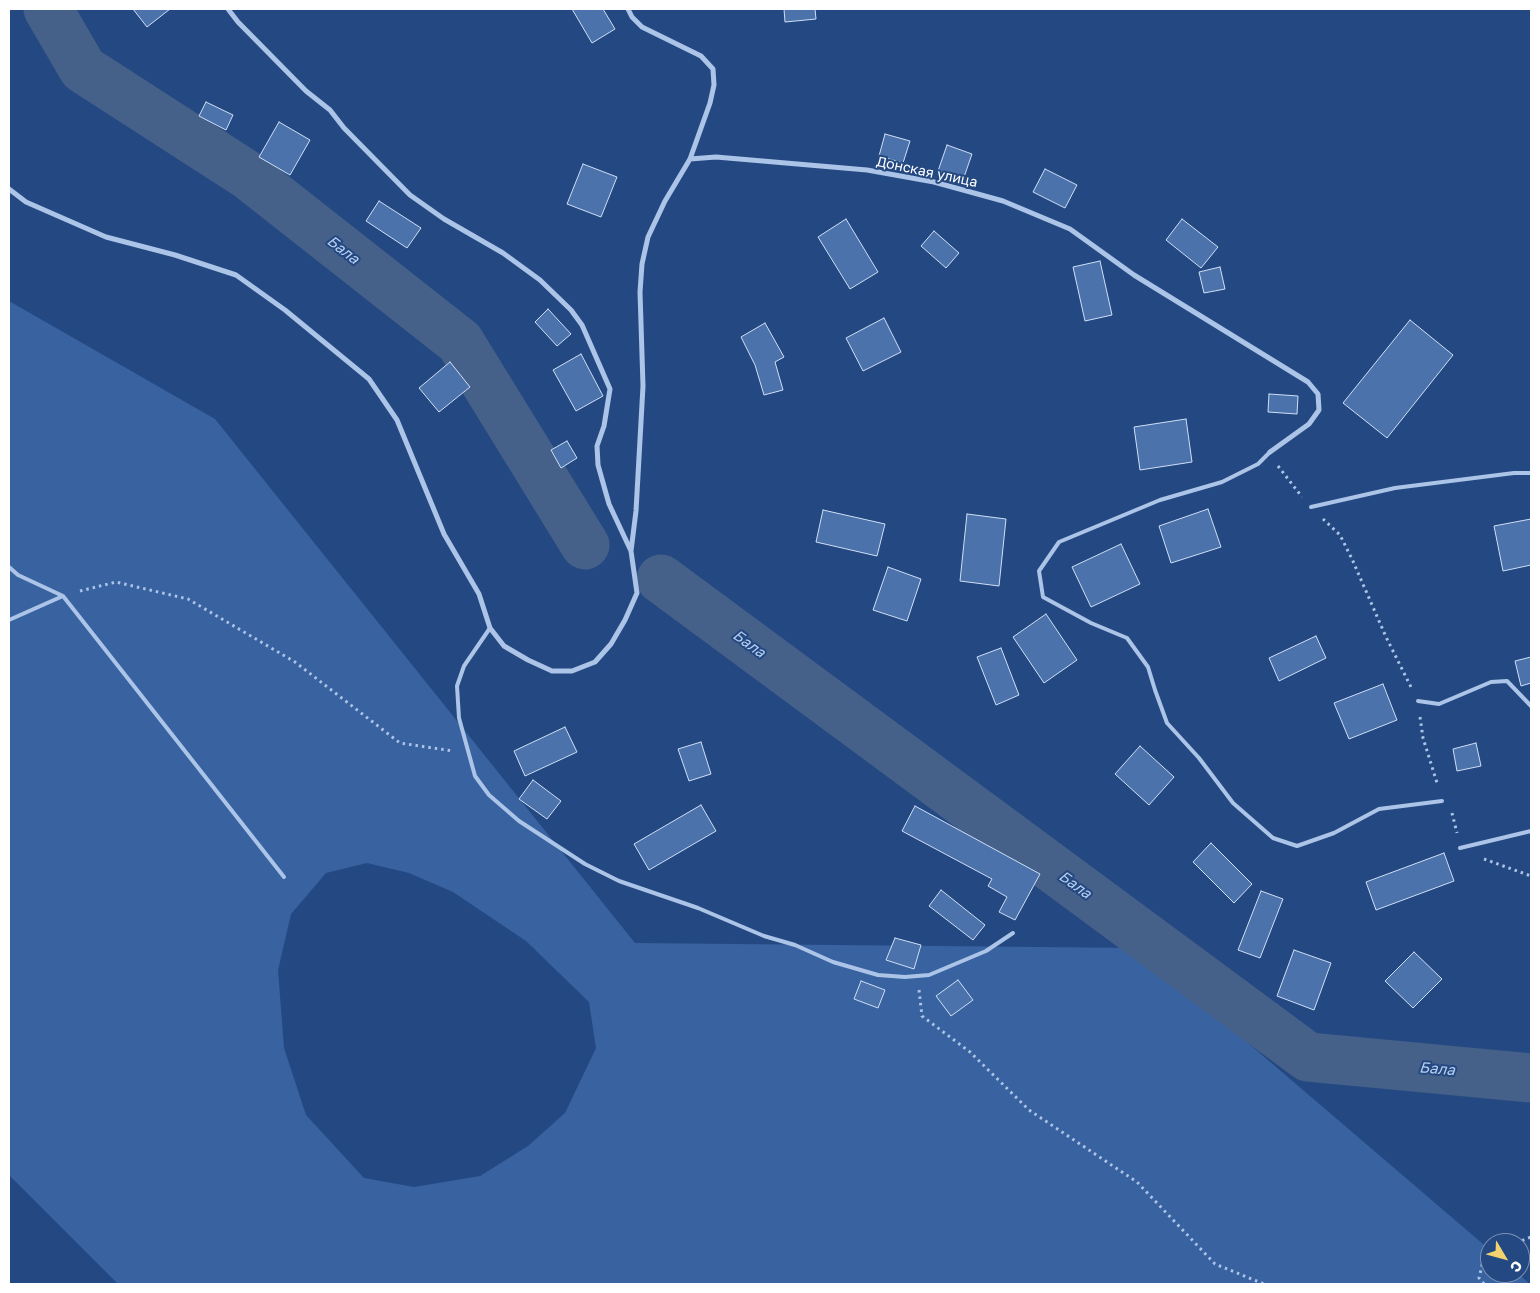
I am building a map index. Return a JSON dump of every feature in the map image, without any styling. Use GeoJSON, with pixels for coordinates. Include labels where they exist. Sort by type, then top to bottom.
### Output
{"type":"FeatureCollection","features":[{"type":"Feature","properties":{"kind":"street"},"geometry":{"type":"LineString","coordinates":[[228,9],[238,22],[306,91],[330,110],[344,128],[410,195],[444,219],[503,253],[540,280],[571,310],[582,325],[610,389],[604,426],[598,446],[598,465],[609,504],[632,551]]}},
{"type":"Feature","properties":{"kind":"street"},"geometry":{"type":"LineString","coordinates":[[9,189],[26,202],[106,237],[175,255],[236,275],[285,310],[369,379],[397,420],[444,534],[479,594],[490,628],[504,646],[528,660],[552,671],[572,671],[595,662],[611,644],[625,620],[637,593],[632,551],[643,386],[640,292],[642,264],[648,237],[665,201],[690,159],[710,103],[714,85],[713,70],[701,56],[642,26],[632,17],[628,9]]}},
{"type":"Feature","properties":{"kind":"street","name":"Донская улица"},"geometry":{"type":"LineString","coordinates":[[690,159],[716,157],[866,170],[934,182],[1003,201],[1070,229],[1134,275],[1308,382],[1318,394],[1318,410],[1309,424],[1270,452]]}},
{"type":"Feature","properties":{"kind":"lane"},"geometry":{"type":"LineString","coordinates":[[1270,452],[1258,464],[1222,482],[1160,500],[1059,542],[1039,571],[1043,597],[1091,623],[1127,638],[1148,667],[1167,723],[1199,758],[1233,803],[1273,838],[1297,846],[1334,833],[1379,809],[1442,801]]}},
{"type":"Feature","properties":{"kind":"lane"},"geometry":{"type":"LineString","coordinates":[[1311,507],[1395,488],[1514,473],[1531,473]]}},
{"type":"Feature","properties":{"kind":"lane"},"geometry":{"type":"LineString","coordinates":[[9,567],[18,575],[63,596],[284,876]]}},
{"type":"Feature","properties":{"kind":"lane"},"geometry":{"type":"LineString","coordinates":[[9,620],[63,596]]}},
{"type":"Feature","properties":{"kind":"lane"},"geometry":{"type":"LineString","coordinates":[[490,628],[464,666],[457,686],[459,718],[475,776],[489,795],[519,820],[585,864],[619,881],[698,908],[764,936],[795,946],[833,962],[878,975],[905,977],[929,975],[986,951],[1013,933]]}},
{"type":"Feature","properties":{"kind":"lane"},"geometry":{"type":"LineString","coordinates":[[1418,701],[1439,704],[1491,682],[1507,681],[1531,706]]}},
{"type":"Feature","properties":{"kind":"lane"},"geometry":{"type":"LineString","coordinates":[[1460,848],[1531,831]]}},
{"type":"Feature","properties":{"kind":"path"},"geometry":{"type":"LineString","coordinates":[[1270,452],[1283,474],[1311,507],[1340,535],[1365,586],[1386,637],[1418,701],[1423,738],[1442,801],[1453,813],[1460,848],[1502,867],[1531,876]]}},
{"type":"Feature","properties":{"kind":"path"},"geometry":{"type":"LineString","coordinates":[[63,596],[116,582],[188,599],[295,662],[400,743],[468,754]]}},
{"type":"Feature","properties":{"kind":"path"},"geometry":{"type":"LineString","coordinates":[[917,976],[922,1016],[970,1052],[1029,1110],[1137,1182],[1215,1264],[1264,1284]]}},
{"type":"Feature","properties":{"kind":"shaded area"},"geometry":{"type":"Polygon","coordinates":[[[9,301],[215,419],[635,943],[1137,948],[1480,1241],[1480,1283],[1530,1284],[118,1284],[9,1175],[9,301]],[[367,863],[326,873],[291,914],[278,970],[284,1048],[306,1115],[364,1178],[414,1187],[480,1176],[528,1146],[565,1113],[596,1048],[589,1002],[526,941],[453,892],[409,873],[367,863]]]}},
{"type":"Feature","properties":{"kind":"building"},"geometry":{"type":"Polygon","coordinates":[[[133,9],[170,9],[147,27],[133,9]]]}},
{"type":"Feature","properties":{"kind":"building"},"geometry":{"type":"Polygon","coordinates":[[[572,9],[603,9],[615,29],[592,43],[572,9]]]}},
{"type":"Feature","properties":{"kind":"building"},"geometry":{"type":"Polygon","coordinates":[[[784,9],[815,9],[816,19],[785,22],[784,9]]]}},
{"type":"Feature","properties":{"kind":"building"},"geometry":{"type":"Polygon","coordinates":[[[206,102],[233,115],[226,130],[199,116],[206,102]]]}},
{"type":"Feature","properties":{"kind":"building"},"geometry":{"type":"Polygon","coordinates":[[[279,122],[310,140],[290,175],[259,157],[279,122]]]}},
{"type":"Feature","properties":{"kind":"building"},"geometry":{"type":"Polygon","coordinates":[[[885,134],[910,141],[903,163],[879,156],[885,134]]]}},
{"type":"Feature","properties":{"kind":"building"},"geometry":{"type":"Polygon","coordinates":[[[947,145],[972,154],[963,180],[938,171],[947,145]]]}},
{"type":"Feature","properties":{"kind":"building"},"geometry":{"type":"Polygon","coordinates":[[[583,164],[617,177],[601,217],[567,204],[583,164]]]}},
{"type":"Feature","properties":{"kind":"building"},"geometry":{"type":"Polygon","coordinates":[[[1045,169],[1077,185],[1065,208],[1033,192],[1045,169]]]}},
{"type":"Feature","properties":{"kind":"building"},"geometry":{"type":"Polygon","coordinates":[[[379,201],[421,228],[407,248],[366,221],[379,201]]]}},
{"type":"Feature","properties":{"kind":"building"},"geometry":{"type":"Polygon","coordinates":[[[846,219],[878,272],[850,289],[818,237],[846,219]]]}},
{"type":"Feature","properties":{"kind":"building"},"geometry":{"type":"Polygon","coordinates":[[[1182,219],[1218,247],[1201,268],[1166,240],[1182,219]]]}},
{"type":"Feature","properties":{"kind":"building"},"geometry":{"type":"Polygon","coordinates":[[[934,231],[959,253],[946,268],[921,246],[934,231]]]}},
{"type":"Feature","properties":{"kind":"building"},"geometry":{"type":"Polygon","coordinates":[[[1100,261],[1112,315],[1085,321],[1073,267],[1100,261]]]}},
{"type":"Feature","properties":{"kind":"building"},"geometry":{"type":"Polygon","coordinates":[[[1220,267],[1225,289],[1204,293],[1199,272],[1220,267]]]}},
{"type":"Feature","properties":{"kind":"building"},"geometry":{"type":"Polygon","coordinates":[[[548,309],[571,334],[557,346],[535,322],[548,309]]]}},
{"type":"Feature","properties":{"kind":"building"},"geometry":{"type":"Polygon","coordinates":[[[884,318],[901,352],[863,371],[846,338],[884,318]]]}},
{"type":"Feature","properties":{"kind":"building"},"geometry":{"type":"Polygon","coordinates":[[[1410,320],[1453,355],[1387,438],[1343,403],[1410,320]]]}},
{"type":"Feature","properties":{"kind":"building"},"geometry":{"type":"Polygon","coordinates":[[[765,323],[784,357],[775,362],[783,390],[764,395],[755,365],[741,337],[765,323]]]}},
{"type":"Feature","properties":{"kind":"building"},"geometry":{"type":"Polygon","coordinates":[[[581,354],[603,396],[576,411],[553,370],[581,354]]]}},
{"type":"Feature","properties":{"kind":"building"},"geometry":{"type":"Polygon","coordinates":[[[450,362],[470,387],[439,412],[419,388],[450,362]]]}},
{"type":"Feature","properties":{"kind":"building"},"geometry":{"type":"Polygon","coordinates":[[[1269,394],[1298,396],[1297,414],[1268,412],[1269,394]]]}},
{"type":"Feature","properties":{"kind":"building"},"geometry":{"type":"Polygon","coordinates":[[[1186,419],[1192,462],[1140,470],[1134,427],[1186,419]]]}},
{"type":"Feature","properties":{"kind":"building"},"geometry":{"type":"Polygon","coordinates":[[[567,441],[577,458],[561,468],[551,450],[567,441]]]}},
{"type":"Feature","properties":{"kind":"building"},"geometry":{"type":"Polygon","coordinates":[[[1208,509],[1221,547],[1171,563],[1159,526],[1208,509]]]}},
{"type":"Feature","properties":{"kind":"building"},"geometry":{"type":"Polygon","coordinates":[[[823,510],[885,524],[877,556],[816,542],[823,510]]]}},
{"type":"Feature","properties":{"kind":"building"},"geometry":{"type":"Polygon","coordinates":[[[967,514],[1006,519],[999,586],[960,581],[967,514]]]}},
{"type":"Feature","properties":{"kind":"building"},"geometry":{"type":"Polygon","coordinates":[[[1531,519],[1531,565],[1503,571],[1494,526],[1531,519]]]}},
{"type":"Feature","properties":{"kind":"building"},"geometry":{"type":"Polygon","coordinates":[[[1121,544],[1140,584],[1091,607],[1072,567],[1121,544]]]}},
{"type":"Feature","properties":{"kind":"building"},"geometry":{"type":"Polygon","coordinates":[[[888,567],[921,579],[907,621],[873,610],[888,567]]]}},
{"type":"Feature","properties":{"kind":"building"},"geometry":{"type":"Polygon","coordinates":[[[1046,614],[1077,660],[1044,683],[1013,637],[1046,614]]]}},
{"type":"Feature","properties":{"kind":"building"},"geometry":{"type":"Polygon","coordinates":[[[1316,636],[1326,658],[1279,681],[1269,658],[1316,636]]]}},
{"type":"Feature","properties":{"kind":"building"},"geometry":{"type":"Polygon","coordinates":[[[1001,648],[1019,695],[996,705],[977,657],[1001,648]]]}},
{"type":"Feature","properties":{"kind":"building"},"geometry":{"type":"Polygon","coordinates":[[[1531,657],[1531,683],[1521,686],[1515,661],[1531,657]]]}},
{"type":"Feature","properties":{"kind":"building"},"geometry":{"type":"Polygon","coordinates":[[[1383,684],[1397,720],[1349,739],[1334,703],[1383,684]]]}},
{"type":"Feature","properties":{"kind":"building"},"geometry":{"type":"Polygon","coordinates":[[[565,727],[577,752],[525,776],[514,751],[565,727]]]}},
{"type":"Feature","properties":{"kind":"building"},"geometry":{"type":"Polygon","coordinates":[[[701,742],[711,774],[689,781],[678,749],[701,742]]]}},
{"type":"Feature","properties":{"kind":"building"},"geometry":{"type":"Polygon","coordinates":[[[1476,743],[1481,766],[1457,771],[1453,749],[1476,743]]]}},
{"type":"Feature","properties":{"kind":"building"},"geometry":{"type":"Polygon","coordinates":[[[1140,746],[1174,777],[1149,805],[1115,774],[1140,746]]]}},
{"type":"Feature","properties":{"kind":"building"},"geometry":{"type":"Polygon","coordinates":[[[533,780],[561,801],[547,819],[519,799],[533,780]]]}},
{"type":"Feature","properties":{"kind":"building"},"geometry":{"type":"Polygon","coordinates":[[[701,805],[716,831],[649,870],[634,844],[701,805]]]}},
{"type":"Feature","properties":{"kind":"building"},"geometry":{"type":"Polygon","coordinates":[[[915,806],[1040,874],[1015,920],[999,912],[1007,897],[988,886],[992,879],[902,831],[915,806]]]}},
{"type":"Feature","properties":{"kind":"building"},"geometry":{"type":"Polygon","coordinates":[[[1211,843],[1252,884],[1234,903],[1193,862],[1211,843]]]}},
{"type":"Feature","properties":{"kind":"building"},"geometry":{"type":"Polygon","coordinates":[[[1444,853],[1454,881],[1376,910],[1366,882],[1444,853]]]}},
{"type":"Feature","properties":{"kind":"building"},"geometry":{"type":"Polygon","coordinates":[[[941,890],[985,925],[973,940],[929,906],[941,890]]]}},
{"type":"Feature","properties":{"kind":"building"},"geometry":{"type":"Polygon","coordinates":[[[1261,891],[1283,899],[1260,958],[1238,950],[1261,891]]]}},
{"type":"Feature","properties":{"kind":"building"},"geometry":{"type":"Polygon","coordinates":[[[895,938],[921,945],[914,969],[886,960],[895,938]]]}},
{"type":"Feature","properties":{"kind":"building"},"geometry":{"type":"Polygon","coordinates":[[[1294,950],[1331,963],[1314,1010],[1277,996],[1294,950]]]}},
{"type":"Feature","properties":{"kind":"building"},"geometry":{"type":"Polygon","coordinates":[[[1414,952],[1442,979],[1413,1008],[1385,981],[1414,952]]]}},
{"type":"Feature","properties":{"kind":"building"},"geometry":{"type":"Polygon","coordinates":[[[958,980],[973,1000],[951,1016],[936,996],[958,980]]]}},
{"type":"Feature","properties":{"kind":"building"},"geometry":{"type":"Polygon","coordinates":[[[861,981],[885,990],[878,1008],[854,999],[861,981]]]}},
{"type":"Feature","properties":{"kind":"waterway","name":"Бала"},"geometry":{"type":"LineString","coordinates":[[48,9],[83,69],[249,176],[460,342],[585,545]]}},
{"type":"Feature","properties":{"kind":"waterway","name":"Бала"},"geometry":{"type":"LineString","coordinates":[[661,579],[1308,1057],[1531,1078]]}}]}
